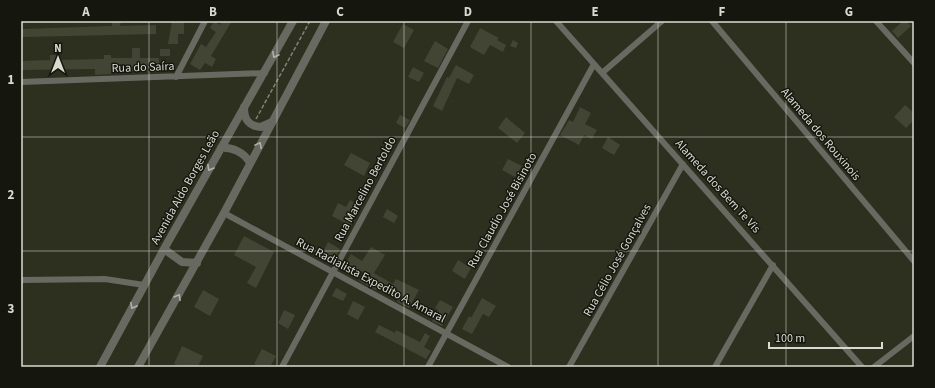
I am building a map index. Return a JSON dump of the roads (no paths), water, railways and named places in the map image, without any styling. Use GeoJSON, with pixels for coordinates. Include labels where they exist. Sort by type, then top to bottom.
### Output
{"type":"FeatureCollection","features":[{"type":"Feature","properties":{"kind":"street"},"geometry":{"type":"LineString","coordinates":[[176,77],[205,21]]}},
{"type":"Feature","properties":{"kind":"street","name":"Avenida Aldo Borges Leão"},"geometry":{"type":"LineString","coordinates":[[100,367],[164,249],[244,107],[265,73],[293,21]]}},
{"type":"Feature","properties":{"kind":"street"},"geometry":{"type":"LineString","coordinates":[[138,367],[197,263],[326,21]]}},
{"type":"Feature","properties":{"kind":"street","name":"Rua Marcelino Bertoldo"},"geometry":{"type":"LineString","coordinates":[[282,367],[468,21]]}},
{"type":"Feature","properties":{"kind":"street","name":"Alameda dos Bem Te Vis"},"geometry":{"type":"LineString","coordinates":[[556,21],[773,265],[858,366]]}},
{"type":"Feature","properties":{"kind":"street"},"geometry":{"type":"LineString","coordinates":[[602,73],[662,21]]}},
{"type":"Feature","properties":{"kind":"street","name":"Alameda dos Rouxinois"},"geometry":{"type":"LineString","coordinates":[[712,21],[914,260]]}},
{"type":"Feature","properties":{"kind":"street"},"geometry":{"type":"LineString","coordinates":[[876,21],[914,63]]}},
{"type":"Feature","properties":{"kind":"street","name":"Rua Claudio José Bisinoto"},"geometry":{"type":"LineString","coordinates":[[428,367],[594,64]]}},
{"type":"Feature","properties":{"kind":"street","name":"Rua do Saíra"},"geometry":{"type":"LineString","coordinates":[[21,82],[265,73]]}},
{"type":"Feature","properties":{"kind":"street"},"geometry":{"type":"LineString","coordinates":[[244,107],[246,120],[250,125],[261,128],[272,122]]}},
{"type":"Feature","properties":{"kind":"street"},"geometry":{"type":"LineString","coordinates":[[221,148],[231,148],[248,158],[250,163]]}},
{"type":"Feature","properties":{"kind":"street","name":"Rua Célio José Gonçalves"},"geometry":{"type":"LineString","coordinates":[[569,367],[683,164]]}},
{"type":"Feature","properties":{"kind":"street","name":"Rua Radialista Expedito A. Amaral"},"geometry":{"type":"LineString","coordinates":[[224,213],[508,367]]}},
{"type":"Feature","properties":{"kind":"street"},"geometry":{"type":"LineString","coordinates":[[164,249],[182,262],[197,263]]}},
{"type":"Feature","properties":{"kind":"street"},"geometry":{"type":"LineString","coordinates":[[715,367],[773,265]]}},
{"type":"Feature","properties":{"kind":"street"},"geometry":{"type":"LineString","coordinates":[[21,280],[105,279],[144,285]]}},
{"type":"Feature","properties":{"kind":"street"},"geometry":{"type":"LineString","coordinates":[[874,367],[914,336]]}}]}
